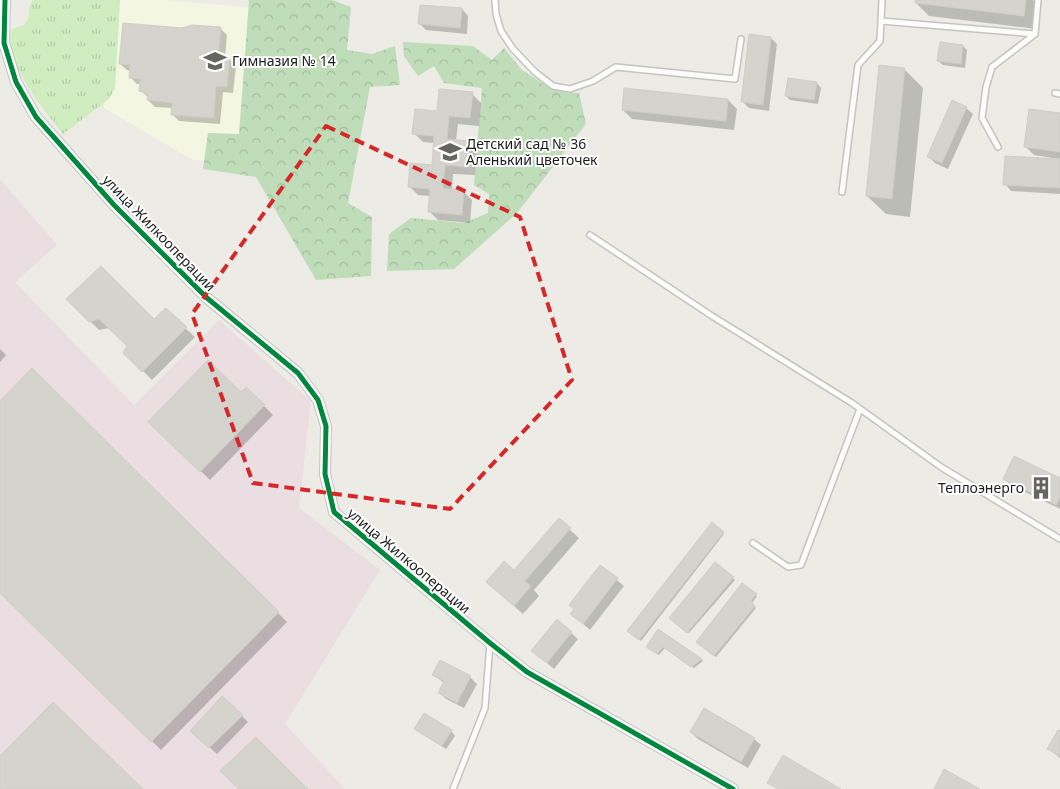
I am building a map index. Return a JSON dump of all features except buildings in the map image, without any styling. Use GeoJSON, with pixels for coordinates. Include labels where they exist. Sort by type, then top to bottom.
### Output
{"type":"FeatureCollection","features":[{"type":"Feature","properties":{"kind":"street","name":"улица Жилкооперации"},"geometry":{"type":"LineString","coordinates":[[5,0],[4,43],[16,82],[36,117],[114,205],[180,272],[207,298],[298,373],[318,400],[326,426],[325,474],[334,512],[527,672],[733,789]]}},
{"type":"Feature","properties":{"kind":"lane"},"geometry":{"type":"LineString","coordinates":[[495,0],[496,14],[501,31],[513,50],[535,72],[553,86],[570,89],[593,81],[616,67],[736,79],[740,39]]}},
{"type":"Feature","properties":{"kind":"lane"},"geometry":{"type":"LineString","coordinates":[[842,192],[858,65],[880,42],[882,0]]}},
{"type":"Feature","properties":{"kind":"lane"},"geometry":{"type":"LineString","coordinates":[[998,147],[982,118],[986,87],[992,67],[1035,34],[1038,0]]}},
{"type":"Feature","properties":{"kind":"lane"},"geometry":{"type":"LineString","coordinates":[[881,21],[1035,34]]}},
{"type":"Feature","properties":{"kind":"lane"},"geometry":{"type":"LineString","coordinates":[[590,234],[712,316],[860,409],[941,467],[1060,539]]}},
{"type":"Feature","properties":{"kind":"lane"},"geometry":{"type":"LineString","coordinates":[[753,543],[788,568],[801,565],[860,409]]}},
{"type":"Feature","properties":{"kind":"lane"},"geometry":{"type":"LineString","coordinates":[[453,789],[485,708],[490,643]]}},
{"type":"Feature","properties":{"kind":"highlighted area"},"geometry":{"type":"Polygon","coordinates":[[[326,126],[520,217],[572,380],[450,509],[253,483],[192,314],[326,126]]]}},
{"type":"Feature","properties":{"kind":"shaded area","name":"Гимназия № 14"},"geometry":{"type":"Polygon","coordinates":[[[114,0],[165,0],[326,14],[313,171],[193,160],[104,108],[114,0]]]}},
{"type":"Feature","properties":{"kind":"shaded area"},"geometry":{"type":"Polygon","coordinates":[[[0,179],[57,245],[15,282],[134,405],[219,320],[311,401],[299,508],[380,570],[285,724],[345,789],[0,789],[0,179]]]}},
{"type":"Feature","properties":{"kind":"green space"},"geometry":{"type":"Polygon","coordinates":[[[33,0],[120,0],[115,88],[109,99],[63,134],[27,85],[13,56],[12,29],[24,25],[29,18],[29,7],[33,0]]]}},
{"type":"Feature","properties":{"kind":"green space"},"geometry":{"type":"Polygon","coordinates":[[[248,0],[332,0],[351,7],[347,50],[372,54],[395,46],[400,85],[370,87],[348,203],[372,217],[371,276],[316,280],[256,177],[203,169],[208,133],[239,134],[248,0]]]}},
{"type":"Feature","properties":{"kind":"green space"},"geometry":{"type":"Polygon","coordinates":[[[403,42],[473,46],[492,60],[504,48],[522,70],[545,85],[562,92],[579,93],[586,124],[517,213],[454,269],[387,271],[389,234],[411,218],[464,223],[488,213],[489,194],[474,185],[482,88],[444,83],[434,66],[418,76],[404,56],[403,42]]]}},
{"type":"Feature","properties":{"kind":"cycle path"},"geometry":{"type":"LineString","coordinates":[[5,0],[4,43],[16,82],[36,117],[114,205],[207,298],[298,373],[318,400],[326,426],[325,474],[334,512],[527,672],[733,789]]}},
{"type":"Feature","properties":{"kind":"place","name":"Гимназия № 14"},"geometry":{"type":"Point","coordinates":[215,61]}},
{"type":"Feature","properties":{"kind":"place","name":"Детский сад № 36 Аленький цветочек"},"geometry":{"type":"Point","coordinates":[450,152]}},
{"type":"Feature","properties":{"kind":"place","name":"Теплоэнерго"},"geometry":{"type":"Point","coordinates":[1041,488]}}]}
